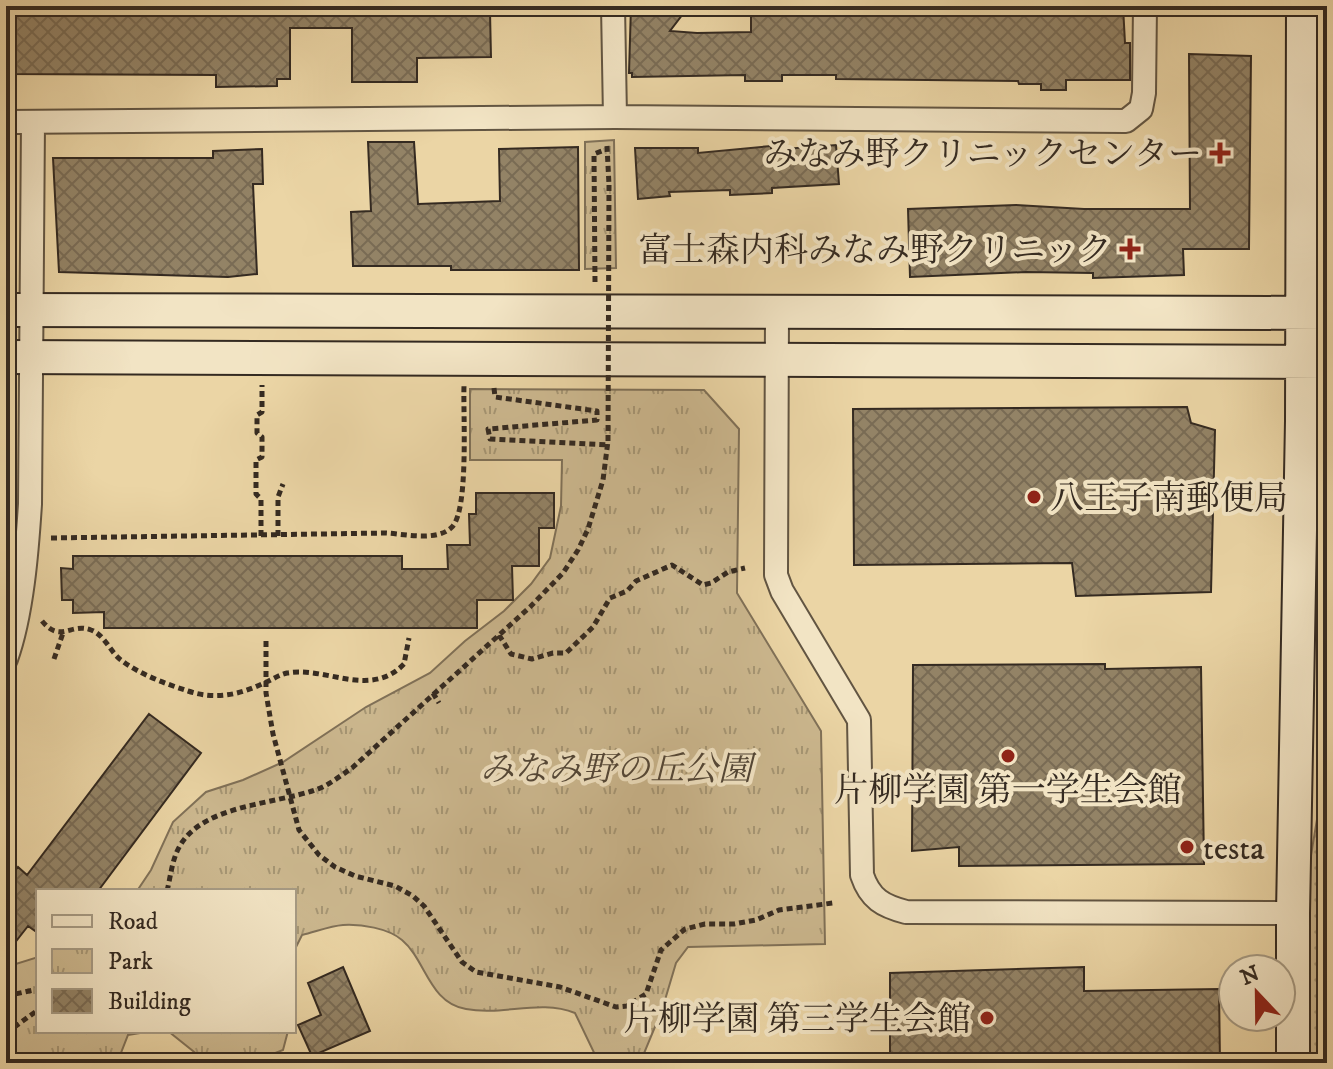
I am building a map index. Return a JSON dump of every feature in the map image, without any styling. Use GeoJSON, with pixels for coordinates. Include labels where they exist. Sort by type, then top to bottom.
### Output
{"type":"FeatureCollection","features":[{"type":"Feature","properties":{"kind":"street"},"geometry":{"type":"LineString","coordinates":[[613,6],[615,117]]}},
{"type":"Feature","properties":{"kind":"street"},"geometry":{"type":"LineString","coordinates":[[6,122],[615,117],[1126,121],[1141,109],[1144,93],[1145,6]]}},
{"type":"Feature","properties":{"kind":"street"},"geometry":{"type":"LineString","coordinates":[[1293,1063],[1293,913],[1315,313],[1303,6]]}},
{"type":"Feature","properties":{"kind":"street"},"geometry":{"type":"LineString","coordinates":[[6,659],[12,641],[16,560],[30,504],[19,357],[19,310],[33,122]]}},
{"type":"Feature","properties":{"kind":"street"},"geometry":{"type":"LineString","coordinates":[[19,310],[1315,313]]}},
{"type":"Feature","properties":{"kind":"street"},"geometry":{"type":"LineString","coordinates":[[777,311],[776,575],[782,591],[859,720],[862,875],[870,894],[889,908],[906,912],[1293,913]]}},
{"type":"Feature","properties":{"kind":"street"},"geometry":{"type":"LineString","coordinates":[[19,357],[1314,362]]}},
{"type":"Feature","properties":{"kind":"path"},"geometry":{"type":"LineString","coordinates":[[167,889],[176,854],[194,829],[213,818],[244,808],[318,790],[352,768],[547,590],[578,550],[603,480],[608,443],[609,185],[606,142],[615,117]]}},
{"type":"Feature","properties":{"kind":"path"},"geometry":{"type":"LineString","coordinates":[[595,287],[594,154],[607,149]]}},
{"type":"Feature","properties":{"kind":"path"},"geometry":{"type":"LineString","coordinates":[[261,536],[261,499],[256,494],[256,460],[262,457],[262,437],[257,433],[257,415],[262,412],[262,380]]}},
{"type":"Feature","properties":{"kind":"path"},"geometry":{"type":"LineString","coordinates":[[46,538],[433,535],[453,526],[462,503],[464,381]]}},
{"type":"Feature","properties":{"kind":"path"},"geometry":{"type":"LineString","coordinates":[[492,381],[495,397],[597,411],[597,420],[488,429],[490,439],[608,443]]}},
{"type":"Feature","properties":{"kind":"path"},"geometry":{"type":"LineString","coordinates":[[278,536],[278,497],[283,484]]}},
{"type":"Feature","properties":{"kind":"path"},"geometry":{"type":"LineString","coordinates":[[499,635],[511,654],[532,659],[566,653],[593,627],[610,598],[627,591],[636,581],[665,566],[672,565],[703,585],[722,574],[745,568]]}},
{"type":"Feature","properties":{"kind":"path"},"geometry":{"type":"LineString","coordinates":[[36,614],[47,627],[63,633],[84,629],[94,631],[123,662],[162,681],[196,693],[231,696],[285,673],[300,672],[363,681],[388,676],[404,664],[409,638]]}},
{"type":"Feature","properties":{"kind":"path"},"geometry":{"type":"LineString","coordinates":[[54,659],[63,633]]}},
{"type":"Feature","properties":{"kind":"path"},"geometry":{"type":"LineString","coordinates":[[266,641],[269,717],[299,830],[319,855],[335,867],[355,876],[395,886],[413,896],[424,906],[468,967],[493,976],[560,987],[616,1007],[627,1006],[646,994],[661,950],[685,929],[705,924],[734,924],[756,920],[779,910],[833,903]]}},
{"type":"Feature","properties":{"kind":"path"},"geometry":{"type":"LineString","coordinates":[[433,693],[439,703]]}},
{"type":"Feature","properties":{"kind":"path"},"geometry":{"type":"LineString","coordinates":[[6,996],[36,989]]}},
{"type":"Feature","properties":{"kind":"path"},"geometry":{"type":"LineString","coordinates":[[6,1033],[36,1011]]}},
{"type":"Feature","properties":{"kind":"green space"},"geometry":{"type":"Polygon","coordinates":[[[614,140],[616,268],[585,269],[585,142],[614,140]]]}},
{"type":"Feature","properties":{"kind":"green space","name":"みなみ野の丘公園"},"geometry":{"type":"Polygon","coordinates":[[[470,389],[704,390],[739,429],[737,593],[821,731],[825,944],[688,947],[676,963],[662,1010],[640,1063],[599,1063],[575,1013],[548,1007],[480,1011],[454,1005],[436,990],[410,948],[396,936],[382,930],[366,926],[338,926],[302,935],[296,947],[296,889],[138,889],[151,870],[173,822],[206,792],[283,762],[366,707],[430,673],[504,611],[531,584],[550,558],[561,506],[562,460],[470,460],[470,389]]]}},
{"type":"Feature","properties":{"kind":"green space"},"geometry":{"type":"Polygon","coordinates":[[[1327,760],[1327,1063],[1307,1063],[1309,867],[1327,760]]]}},
{"type":"Feature","properties":{"kind":"green space"},"geometry":{"type":"Polygon","coordinates":[[[36,958],[36,1033],[140,1033],[128,1035],[117,1063],[6,1063],[6,967],[36,958]]]}},
{"type":"Feature","properties":{"kind":"green space"},"geometry":{"type":"Polygon","coordinates":[[[170,1033],[287,1033],[283,1050],[250,1063],[208,1063],[170,1033]]]}},
{"type":"Feature","properties":{"kind":"building"},"geometry":{"type":"Polygon","coordinates":[[[9,6],[471,6],[471,12],[490,12],[491,57],[417,58],[417,82],[352,82],[352,28],[290,28],[290,79],[277,79],[277,86],[216,87],[216,75],[6,74],[6,48],[10,48],[9,6]]]}},
{"type":"Feature","properties":{"kind":"building"},"geometry":{"type":"Polygon","coordinates":[[[631,6],[689,6],[670,31],[697,33],[751,32],[751,6],[1123,6],[1125,43],[1130,43],[1130,80],[1066,80],[1066,90],[1041,90],[1041,84],[1019,84],[1018,81],[836,79],[836,75],[782,75],[782,81],[745,81],[745,75],[632,77],[629,73],[631,6]]]}},
{"type":"Feature","properties":{"kind":"building"},"geometry":{"type":"Polygon","coordinates":[[[1189,54],[1251,56],[1249,249],[1183,249],[1184,275],[1093,278],[1093,273],[1026,272],[910,277],[908,209],[1016,205],[1084,209],[1190,209],[1189,54]]]}},
{"type":"Feature","properties":{"kind":"building"},"geometry":{"type":"Polygon","coordinates":[[[368,142],[414,142],[418,204],[500,201],[499,149],[578,147],[579,270],[353,266],[351,212],[371,211],[368,142]]]}},
{"type":"Feature","properties":{"kind":"building"},"geometry":{"type":"Polygon","coordinates":[[[836,145],[839,184],[772,188],[772,193],[730,195],[730,190],[669,192],[670,196],[638,199],[635,148],[698,148],[698,153],[771,146],[771,150],[836,145]]]}},
{"type":"Feature","properties":{"kind":"building"},"geometry":{"type":"Polygon","coordinates":[[[262,149],[263,184],[253,184],[257,274],[228,277],[59,272],[53,158],[213,158],[213,151],[262,149]]]}},
{"type":"Feature","properties":{"kind":"building","name":"八王子南郵便局"},"geometry":{"type":"Polygon","coordinates":[[[1187,407],[1191,423],[1215,430],[1211,592],[1076,596],[1072,563],[854,565],[853,409],[1187,407]]]}},
{"type":"Feature","properties":{"kind":"building"},"geometry":{"type":"Polygon","coordinates":[[[476,493],[554,493],[554,528],[539,528],[539,566],[512,566],[513,600],[477,600],[477,628],[104,628],[104,612],[73,613],[73,600],[62,600],[61,568],[73,569],[73,556],[402,556],[402,569],[448,569],[447,545],[470,545],[469,514],[476,514],[476,493]]]}},
{"type":"Feature","properties":{"kind":"building","name":"片柳学園 第一学生会館"},"geometry":{"type":"Polygon","coordinates":[[[1105,664],[1105,669],[1201,667],[1204,864],[959,866],[959,847],[912,851],[913,665],[1105,664]]]}},
{"type":"Feature","properties":{"kind":"building"},"geometry":{"type":"Polygon","coordinates":[[[149,714],[201,753],[99,889],[36,889],[36,932],[28,926],[6,954],[6,882],[18,867],[27,875],[149,714]]]}},
{"type":"Feature","properties":{"kind":"building"},"geometry":{"type":"Polygon","coordinates":[[[343,967],[370,1031],[312,1056],[298,1025],[321,1015],[308,983],[343,967]]]}},
{"type":"Feature","properties":{"kind":"building","name":"片柳学園 第三学生会館"},"geometry":{"type":"Polygon","coordinates":[[[1084,967],[1084,991],[1217,989],[1220,1063],[890,1063],[890,973],[1084,967]]]}},
{"type":"Feature","properties":{"kind":"place","name":"みなみ野クリニックセンター"},"geometry":{"type":"Point","coordinates":[1220,153]}},
{"type":"Feature","properties":{"kind":"place","name":"富士森内科みなみ野クリニック"},"geometry":{"type":"Point","coordinates":[1130,249]}},
{"type":"Feature","properties":{"kind":"place","name":"八王子南郵便局"},"geometry":{"type":"Point","coordinates":[1034,497]}},
{"type":"Feature","properties":{"kind":"place","name":"片柳学園 第一学生会館"},"geometry":{"type":"Point","coordinates":[1008,756]}},
{"type":"Feature","properties":{"kind":"place","name":"testa"},"geometry":{"type":"Point","coordinates":[1187,847]}},
{"type":"Feature","properties":{"kind":"place","name":"片柳学園 第三学生会館"},"geometry":{"type":"Point","coordinates":[987,1018]}}]}
